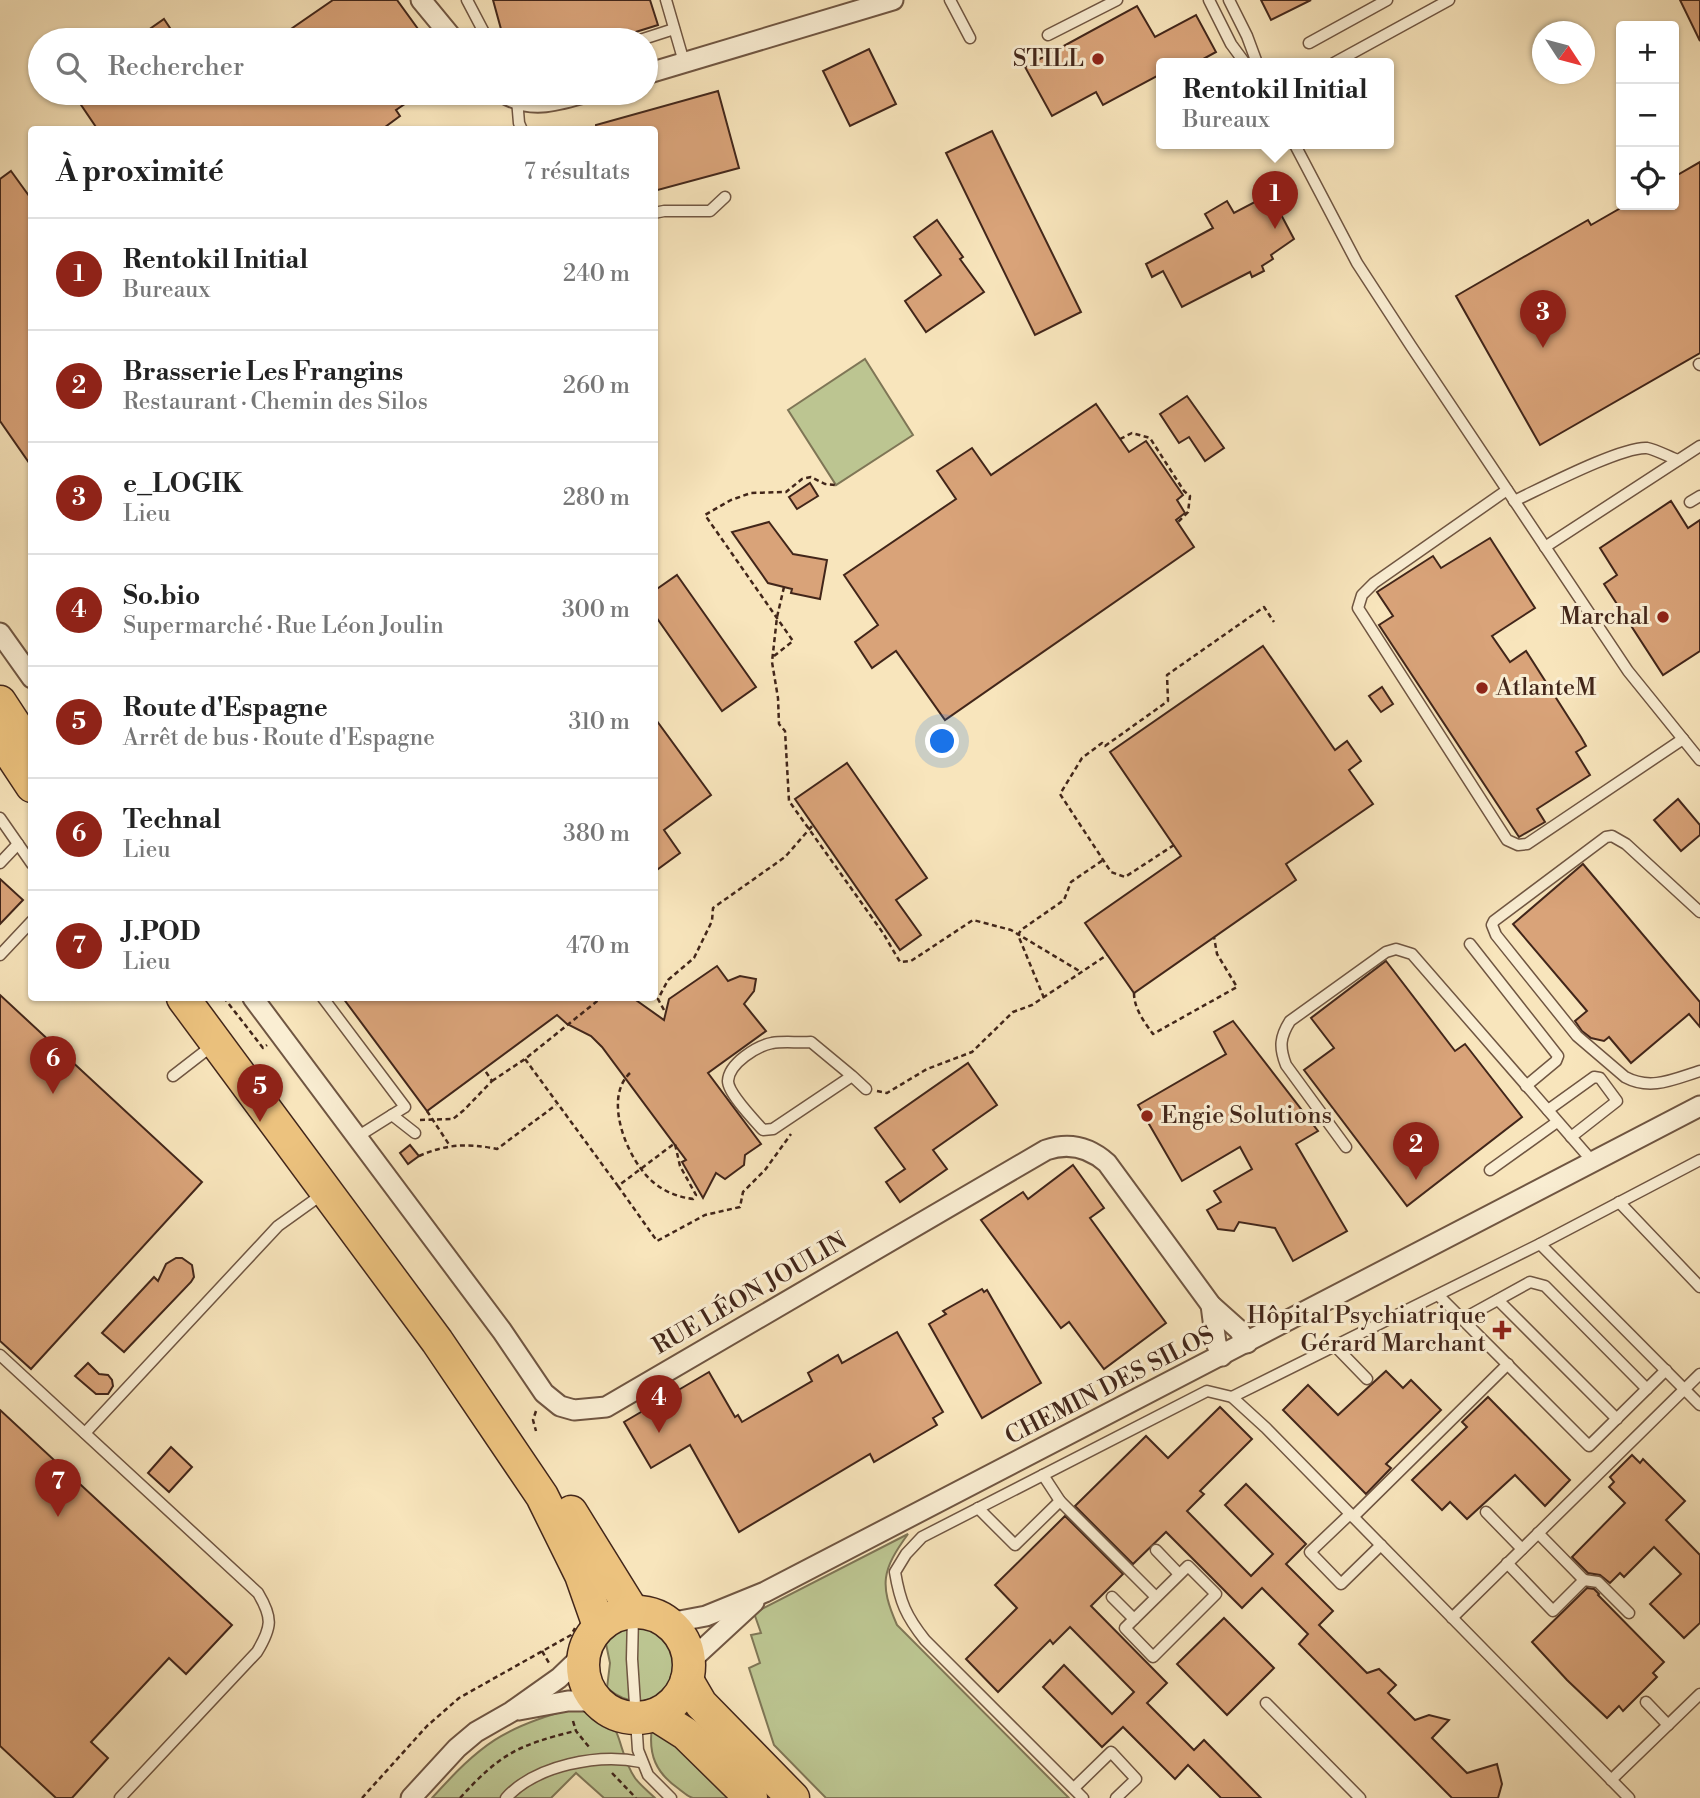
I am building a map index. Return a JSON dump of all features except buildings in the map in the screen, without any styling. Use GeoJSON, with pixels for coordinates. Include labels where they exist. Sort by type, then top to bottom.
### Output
{"type":"FeatureCollection","features":[{"type":"Feature","properties":{"kind":"main road"},"geometry":{"type":"LineString","coordinates":[[0,702],[28,745]]}},
{"type":"Feature","properties":{"kind":"main road"},"geometry":{"type":"LineString","coordinates":[[0,737],[28,780]]}},
{"type":"Feature","properties":{"kind":"main road"},"geometry":{"type":"LineString","coordinates":[[185,1001],[437,1341],[542,1496],[581,1576],[587,1635],[583,1671],[587,1687],[596,1701],[615,1714],[647,1717],[686,1734],[751,1798]]}},
{"type":"Feature","properties":{"kind":"main road"},"geometry":{"type":"LineString","coordinates":[[211,1001],[533,1446],[581,1531],[633,1612]]}},
{"type":"Feature","properties":{"kind":"main road"},"geometry":{"type":"LineString","coordinates":[[587,1635],[615,1616],[633,1612],[652,1614],[669,1623],[683,1640],[688,1671],[701,1704],[793,1798]]}},
{"type":"Feature","properties":{"kind":"main road"},"geometry":{"type":"LineString","coordinates":[[647,1717],[670,1706],[681,1695],[688,1671]]}},
{"type":"Feature","properties":{"kind":"street"},"geometry":{"type":"LineString","coordinates":[[421,0],[444,28]]}},
{"type":"Feature","properties":{"kind":"street"},"geometry":{"type":"LineString","coordinates":[[658,70],[893,0]]}},
{"type":"Feature","properties":{"kind":"street"},"geometry":{"type":"LineString","coordinates":[[0,633],[28,672]]}},
{"type":"Feature","properties":{"kind":"street","name":"RUE LÉON JOULIN"},"geometry":{"type":"LineString","coordinates":[[255,1001],[502,1331],[544,1393],[560,1406],[574,1410],[606,1406],[1034,1157],[1061,1145],[1072,1145],[1095,1153],[1107,1163],[1211,1305],[1239,1330],[1247,1343]]}},
{"type":"Feature","properties":{"kind":"street","name":"CHEMIN DES SILOS"},"geometry":{"type":"LineString","coordinates":[[669,1623],[706,1616],[765,1592],[1700,1107]]}},
{"type":"Feature","properties":{"kind":"street","name":"RUE LÉON JOULIN"},"geometry":{"type":"LineString","coordinates":[[1211,1305],[1216,1343],[1222,1356]]}},
{"type":"Feature","properties":{"kind":"street","name":"CHEMIN DES SILOS"},"geometry":{"type":"LineString","coordinates":[[688,1671],[765,1592]]}},
{"type":"Feature","properties":{"kind":"street"},"geometry":{"type":"LineString","coordinates":[[411,1798],[457,1748],[559,1678],[587,1635]]}},
{"type":"Feature","properties":{"kind":"street"},"geometry":{"type":"LineString","coordinates":[[511,1712],[568,1701],[596,1701]]}},
{"type":"Feature","properties":{"kind":"lane"},"geometry":{"type":"LineString","coordinates":[[467,0],[482,28]]}},
{"type":"Feature","properties":{"kind":"lane"},"geometry":{"type":"LineString","coordinates":[[666,0],[684,62]]}},
{"type":"Feature","properties":{"kind":"lane"},"geometry":{"type":"LineString","coordinates":[[950,0],[970,38]]}},
{"type":"Feature","properties":{"kind":"lane"},"geometry":{"type":"LineString","coordinates":[[1048,35],[1117,0]]}},
{"type":"Feature","properties":{"kind":"lane"},"geometry":{"type":"LineString","coordinates":[[1209,0],[1231,44],[1241,58]]}},
{"type":"Feature","properties":{"kind":"lane"},"geometry":{"type":"LineString","coordinates":[[1229,0],[1255,58]]}},
{"type":"Feature","properties":{"kind":"lane"},"geometry":{"type":"LineString","coordinates":[[1309,43],[1387,0]]}},
{"type":"Feature","properties":{"kind":"lane"},"geometry":{"type":"LineString","coordinates":[[1343,58],[1449,0]]}},
{"type":"Feature","properties":{"kind":"lane"},"geometry":{"type":"LineString","coordinates":[[658,34],[674,29]]}},
{"type":"Feature","properties":{"kind":"lane"},"geometry":{"type":"LineString","coordinates":[[514,105],[520,126]]}},
{"type":"Feature","properties":{"kind":"lane"},"geometry":{"type":"LineString","coordinates":[[1297,149],[1357,263],[1628,671],[1700,760]]}},
{"type":"Feature","properties":{"kind":"lane"},"geometry":{"type":"LineString","coordinates":[[658,212],[710,211],[724,197]]}},
{"type":"Feature","properties":{"kind":"lane"},"geometry":{"type":"LineString","coordinates":[[1545,547],[1700,446]]}},
{"type":"Feature","properties":{"kind":"lane"},"geometry":{"type":"LineString","coordinates":[[1514,501],[1582,469],[1628,452],[1647,448],[1678,460]]}},
{"type":"Feature","properties":{"kind":"lane"},"geometry":{"type":"LineString","coordinates":[[1507,490],[1374,583],[1363,595],[1358,608],[1507,841],[1518,845],[1527,844],[1683,739]]}},
{"type":"Feature","properties":{"kind":"lane"},"geometry":{"type":"LineString","coordinates":[[1690,502],[1700,496]]}},
{"type":"Feature","properties":{"kind":"lane"},"geometry":{"type":"LineString","coordinates":[[0,818],[28,858]]}},
{"type":"Feature","properties":{"kind":"lane"},"geometry":{"type":"LineString","coordinates":[[1700,912],[1626,844],[1612,836],[1606,837],[1492,925],[1496,935],[1577,1036],[1625,1077],[1633,1082],[1657,1085],[1700,1071]]}},
{"type":"Feature","properties":{"kind":"lane"},"geometry":{"type":"LineString","coordinates":[[0,863],[18,844]]}},
{"type":"Feature","properties":{"kind":"lane"},"geometry":{"type":"LineString","coordinates":[[0,955],[28,925]]}},
{"type":"Feature","properties":{"kind":"lane"},"geometry":{"type":"LineString","coordinates":[[1470,944],[1558,1056],[1556,1061],[1526,1086]]}},
{"type":"Feature","properties":{"kind":"lane"},"geometry":{"type":"LineString","coordinates":[[1346,1147],[1286,1065],[1280,1051],[1281,1035],[1290,1021],[1386,952],[1396,949],[1412,954],[1593,1162]]}},
{"type":"Feature","properties":{"kind":"lane"},"geometry":{"type":"LineString","coordinates":[[325,1001],[404,1107],[357,1137]]}},
{"type":"Feature","properties":{"kind":"lane"},"geometry":{"type":"LineString","coordinates":[[852,1076],[774,1129],[762,1130],[731,1091],[728,1081],[733,1067],[749,1054],[770,1044],[811,1042],[852,1076],[866,1089]]}},
{"type":"Feature","properties":{"kind":"lane"},"geometry":{"type":"LineString","coordinates":[[173,1076],[216,1043]]}},
{"type":"Feature","properties":{"kind":"lane"},"geometry":{"type":"LineString","coordinates":[[1548,1110],[1594,1077],[1601,1078],[1617,1101],[1571,1137]]}},
{"type":"Feature","properties":{"kind":"lane"},"geometry":{"type":"LineString","coordinates":[[392,1115],[415,1133]]}},
{"type":"Feature","properties":{"kind":"lane"},"geometry":{"type":"LineString","coordinates":[[1490,1170],[1558,1122]]}},
{"type":"Feature","properties":{"kind":"lane"},"geometry":{"type":"LineString","coordinates":[[1232,1397],[1540,1244],[1699,1161]]}},
{"type":"Feature","properties":{"kind":"lane"},"geometry":{"type":"LineString","coordinates":[[85,1433],[278,1227],[326,1191]]}},
{"type":"Feature","properties":{"kind":"lane"},"geometry":{"type":"LineString","coordinates":[[1619,1202],[1700,1287]]}},
{"type":"Feature","properties":{"kind":"lane"},"geometry":{"type":"LineString","coordinates":[[1540,1244],[1700,1405]]}},
{"type":"Feature","properties":{"kind":"lane"},"geometry":{"type":"LineString","coordinates":[[1463,1319],[1530,1283],[1545,1286],[1647,1389]]}},
{"type":"Feature","properties":{"kind":"lane"},"geometry":{"type":"LineString","coordinates":[[1438,1295],[1589,1446],[1666,1370]]}},
{"type":"Feature","properties":{"kind":"lane"},"geometry":{"type":"LineString","coordinates":[[1499,1300],[1617,1419]]}},
{"type":"Feature","properties":{"kind":"lane"},"geometry":{"type":"LineString","coordinates":[[1335,1346],[1367,1379]]}},
{"type":"Feature","properties":{"kind":"lane"},"geometry":{"type":"LineString","coordinates":[[0,1355],[258,1593],[269,1611],[269,1632],[257,1652],[120,1798]]}},
{"type":"Feature","properties":{"kind":"lane"},"geometry":{"type":"LineString","coordinates":[[1381,1545],[1341,1584],[1310,1552],[1351,1516],[1508,1364]]}},
{"type":"Feature","properties":{"kind":"lane"},"geometry":{"type":"LineString","coordinates":[[1452,1618],[1700,1374]]}},
{"type":"Feature","properties":{"kind":"lane"},"geometry":{"type":"LineString","coordinates":[[1083,1798],[925,1640],[908,1619],[899,1595],[895,1572],[906,1554],[922,1537],[1207,1391],[1232,1397],[1629,1798]]}},
{"type":"Feature","properties":{"kind":"lane"},"geometry":{"type":"LineString","coordinates":[[1042,1475],[1060,1501],[1156,1597]]}},
{"type":"Feature","properties":{"kind":"lane"},"geometry":{"type":"LineString","coordinates":[[978,1508],[1015,1545],[1060,1501]]}},
{"type":"Feature","properties":{"kind":"lane"},"geometry":{"type":"LineString","coordinates":[[1486,1511],[1522,1549]]}},
{"type":"Feature","properties":{"kind":"lane"},"geometry":{"type":"LineString","coordinates":[[1538,1533],[1584,1580],[1598,1582],[1629,1613]]}},
{"type":"Feature","properties":{"kind":"lane"},"geometry":{"type":"LineString","coordinates":[[1156,1550],[1179,1574]]}},
{"type":"Feature","properties":{"kind":"lane"},"geometry":{"type":"LineString","coordinates":[[1507,1563],[1553,1611],[1584,1580]]}},
{"type":"Feature","properties":{"kind":"lane"},"geometry":{"type":"LineString","coordinates":[[1188,1566],[1216,1594],[1153,1657],[1125,1628],[1179,1574],[1188,1566]]}},
{"type":"Feature","properties":{"kind":"lane"},"geometry":{"type":"LineString","coordinates":[[1112,1597],[1134,1619]]}},
{"type":"Feature","properties":{"kind":"lane"},"geometry":{"type":"LineString","coordinates":[[633,1612],[632,1659],[647,1717],[636,1736],[641,1762],[648,1775],[671,1798]]}},
{"type":"Feature","properties":{"kind":"lane"},"geometry":{"type":"LineString","coordinates":[[1611,1780],[1700,1694]]}},
{"type":"Feature","properties":{"kind":"lane"},"geometry":{"type":"LineString","coordinates":[[1646,1702],[1668,1725]]}},
{"type":"Feature","properties":{"kind":"lane"},"geometry":{"type":"LineString","coordinates":[[1266,1703],[1360,1798]]}},
{"type":"Feature","properties":{"kind":"lane"},"geometry":{"type":"LineString","coordinates":[[1074,1788],[1111,1752],[1136,1779],[1116,1798]]}},
{"type":"Feature","properties":{"kind":"lane"},"geometry":{"type":"LineString","coordinates":[[506,1798],[534,1776],[552,1768],[626,1758],[641,1762]]}},
{"type":"Feature","properties":{"kind":"path"},"geometry":{"type":"LineString","coordinates":[[1120,439],[1132,433],[1150,438],[1184,491],[1190,496],[1188,512],[1178,522]]}},
{"type":"Feature","properties":{"kind":"path"},"geometry":{"type":"LineString","coordinates":[[772,657],[793,641],[705,515],[731,500],[751,493],[786,492],[802,479],[811,477],[825,484],[836,485]]}},
{"type":"Feature","properties":{"kind":"path"},"geometry":{"type":"LineString","coordinates":[[784,587],[772,657],[779,724],[785,731],[789,801],[883,933],[900,962],[911,961],[973,920],[1011,930],[1082,973]]}},
{"type":"Feature","properties":{"kind":"path"},"geometry":{"type":"LineString","coordinates":[[1174,845],[1125,877],[1111,872],[1060,794],[1082,758],[1102,743],[1105,746],[1168,701],[1167,676],[1264,607],[1274,622]]}},
{"type":"Feature","properties":{"kind":"path"},"geometry":{"type":"LineString","coordinates":[[658,994],[668,980],[694,958],[712,921],[713,908],[785,857],[813,825]]}},
{"type":"Feature","properties":{"kind":"path"},"geometry":{"type":"LineString","coordinates":[[1018,935],[1021,930],[1065,900],[1071,882],[1103,860]]}},
{"type":"Feature","properties":{"kind":"path"},"geometry":{"type":"LineString","coordinates":[[1018,935],[1044,998]]}},
{"type":"Feature","properties":{"kind":"path"},"geometry":{"type":"LineString","coordinates":[[1134,993],[1134,1000],[1143,1021],[1153,1034],[1237,988],[1217,954],[1214,937]]}},
{"type":"Feature","properties":{"kind":"path"},"geometry":{"type":"LineString","coordinates":[[866,1089],[887,1093],[928,1069],[972,1052],[1013,1012],[1044,998],[1107,955]]}},
{"type":"Feature","properties":{"kind":"path"},"geometry":{"type":"LineString","coordinates":[[658,1000],[664,1010]]}},
{"type":"Feature","properties":{"kind":"path"},"geometry":{"type":"LineString","coordinates":[[227,1001],[262,1048]]}},
{"type":"Feature","properties":{"kind":"path"},"geometry":{"type":"LineString","coordinates":[[433,1120],[453,1119],[492,1081],[525,1059],[597,1001]]}},
{"type":"Feature","properties":{"kind":"path"},"geometry":{"type":"LineString","coordinates":[[525,1059],[657,1241],[705,1215],[740,1207],[744,1192],[765,1170],[794,1130]]}},
{"type":"Feature","properties":{"kind":"path"},"geometry":{"type":"LineString","coordinates":[[484,1069],[492,1081]]}},
{"type":"Feature","properties":{"kind":"path"},"geometry":{"type":"LineString","coordinates":[[618,1186],[640,1169],[675,1143],[680,1166],[696,1195],[693,1199],[667,1192],[640,1169],[632,1154],[618,1111],[618,1093],[623,1080],[630,1073]]}},
{"type":"Feature","properties":{"kind":"path"},"geometry":{"type":"LineString","coordinates":[[419,1156],[450,1146],[471,1144],[497,1149],[558,1104]]}},
{"type":"Feature","properties":{"kind":"path"},"geometry":{"type":"LineString","coordinates":[[427,1111],[450,1146]]}},
{"type":"Feature","properties":{"kind":"path"},"geometry":{"type":"LineString","coordinates":[[362,1798],[427,1726],[459,1698],[571,1635],[587,1635]]}},
{"type":"Feature","properties":{"kind":"path"},"geometry":{"type":"LineString","coordinates":[[460,1798],[489,1768],[506,1755],[535,1741],[576,1731]]}},
{"type":"Feature","properties":{"kind":"green space"},"geometry":{"type":"Polygon","coordinates":[[[865,359],[913,435],[836,485],[788,410],[865,359]]]}},
{"type":"Feature","properties":{"kind":"green space"},"geometry":{"type":"Polygon","coordinates":[[[908,1534],[888,1568],[886,1578],[887,1599],[897,1625],[1069,1798],[826,1798],[774,1745],[749,1668],[760,1663],[751,1635],[761,1633],[754,1613],[908,1534]]]}},
{"type":"Feature","properties":{"kind":"green space"},"geometry":{"type":"Polygon","coordinates":[[[639,1622],[661,1631],[673,1645],[677,1662],[672,1679],[662,1692],[647,1700],[628,1700],[607,1688],[610,1663],[605,1639],[621,1627],[639,1622]]]}},
{"type":"Feature","properties":{"kind":"green space"},"geometry":{"type":"Polygon","coordinates":[[[575,1708],[592,1711],[611,1724],[635,1778],[655,1798],[604,1798],[576,1773],[551,1798],[432,1798],[465,1764],[495,1740],[529,1722],[575,1708]]]}},
{"type":"Feature","properties":{"kind":"green space"},"geometry":{"type":"Polygon","coordinates":[[[652,1727],[657,1728],[738,1798],[693,1798],[671,1783],[655,1762],[651,1746],[652,1727]]]}},
{"type":"Feature","properties":{"kind":"place","name":"STILL"},"geometry":{"type":"Point","coordinates":[1098,59]}},
{"type":"Feature","properties":{"kind":"place","name":"Rentokil Initial"},"geometry":{"type":"Point","coordinates":[1275,229]}},
{"type":"Feature","properties":{"kind":"place","name":"e_LOGIK"},"geometry":{"type":"Point","coordinates":[1543,348]}},
{"type":"Feature","properties":{"kind":"place","name":"Marchal"},"geometry":{"type":"Point","coordinates":[1663,617]}},
{"type":"Feature","properties":{"kind":"place","name":"AtlanteM"},"geometry":{"type":"Point","coordinates":[1482,688]}},
{"type":"Feature","properties":{"kind":"place","name":"Technal"},"geometry":{"type":"Point","coordinates":[53,1094]}},
{"type":"Feature","properties":{"kind":"place","name":"Engie Solutions"},"geometry":{"type":"Point","coordinates":[1147,1116]}},
{"type":"Feature","properties":{"kind":"place","name":"Route d'Espagne"},"geometry":{"type":"Point","coordinates":[260,1122]}},
{"type":"Feature","properties":{"kind":"place","name":"Brasserie Les Frangins"},"geometry":{"type":"Point","coordinates":[1416,1180]}},
{"type":"Feature","properties":{"kind":"place","name":"Hôpital Psychiatrique Gérard Marchant"},"geometry":{"type":"Point","coordinates":[1502,1330]}},
{"type":"Feature","properties":{"kind":"place","name":"So.bio"},"geometry":{"type":"Point","coordinates":[659,1433]}},
{"type":"Feature","properties":{"kind":"place","name":"J.POD"},"geometry":{"type":"Point","coordinates":[58,1517]}}]}
